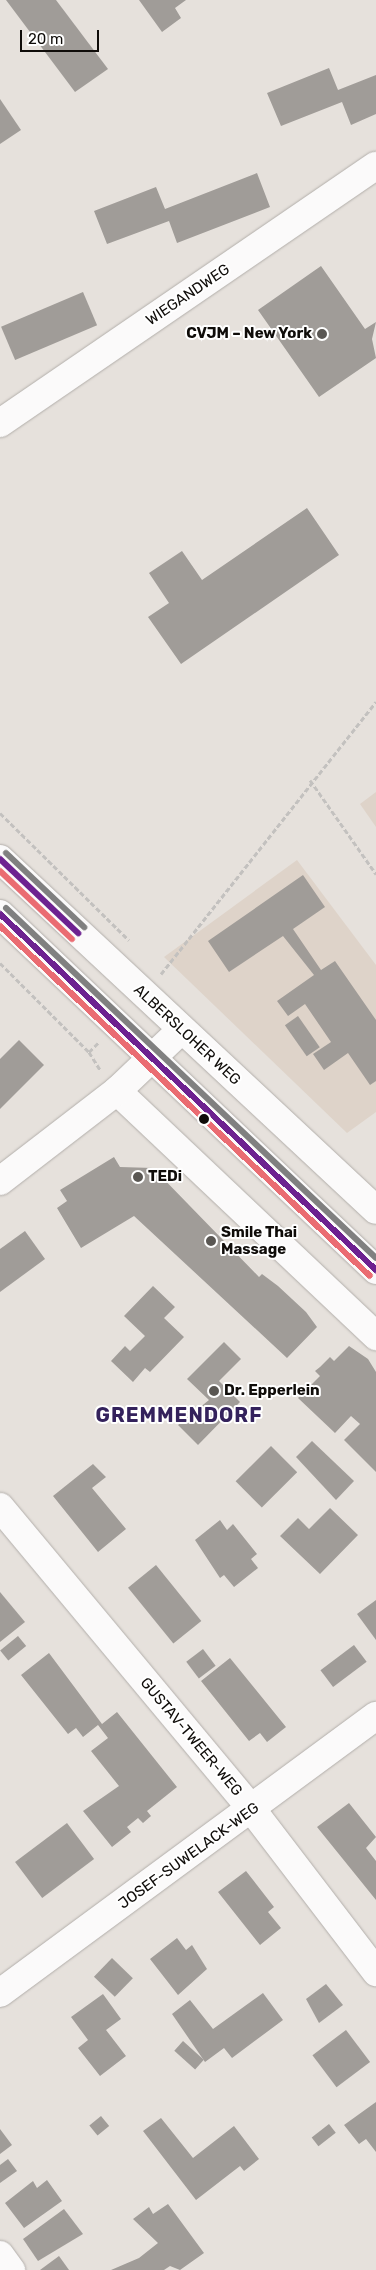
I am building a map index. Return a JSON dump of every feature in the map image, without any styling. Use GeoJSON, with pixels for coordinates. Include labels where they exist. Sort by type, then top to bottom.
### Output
{"type":"FeatureCollection","features":[{"type":"Feature","properties":{"kind":"street","name":"WIEGANDWEG"},"geometry":{"type":"LineString","coordinates":[[0,423],[376,166]]}},
{"type":"Feature","properties":{"kind":"street","name":"ALBERSLOHER WEG"},"geometry":{"type":"LineString","coordinates":[[0,859],[376,1210]]}},
{"type":"Feature","properties":{"kind":"street"},"geometry":{"type":"LineString","coordinates":[[0,914],[150,1060],[376,1270]]}},
{"type":"Feature","properties":{"kind":"street"},"geometry":{"type":"LineString","coordinates":[[0,1181],[116,1091],[182,1030]]}},
{"type":"Feature","properties":{"kind":"street"},"geometry":{"type":"LineString","coordinates":[[116,1091],[376,1336]]}},
{"type":"Feature","properties":{"kind":"street","name":"GUSTAV-TWEER-WEG"},"geometry":{"type":"LineString","coordinates":[[0,1507],[253,1810],[376,1972]]}},
{"type":"Feature","properties":{"kind":"street","name":"JOSEF-SUWELACK-WEG"},"geometry":{"type":"LineString","coordinates":[[0,1993],[253,1810],[376,1716]]}},
{"type":"Feature","properties":{"kind":"street"},"geometry":{"type":"LineString","coordinates":[[0,2255],[11,2270]]}},
{"type":"Feature","properties":{"kind":"path"},"geometry":{"type":"LineString","coordinates":[[163,972],[310,780],[376,702]]}},
{"type":"Feature","properties":{"kind":"path"},"geometry":{"type":"LineString","coordinates":[[310,780],[376,874]]}},
{"type":"Feature","properties":{"kind":"path"},"geometry":{"type":"LineString","coordinates":[[0,963],[89,1052]]}},
{"type":"Feature","properties":{"kind":"shaded area"},"geometry":{"type":"Polygon","coordinates":[[[376,792],[376,827],[360,804],[376,792]]]}},
{"type":"Feature","properties":{"kind":"shaded area"},"geometry":{"type":"Polygon","coordinates":[[[297,860],[376,965],[376,1112],[347,1133],[164,957],[297,860]]]}},
{"type":"Feature","properties":{"kind":"building"},"geometry":{"type":"Polygon","coordinates":[[[6,0],[56,0],[108,69],[75,92],[6,0]]]}},
{"type":"Feature","properties":{"kind":"building"},"geometry":{"type":"Polygon","coordinates":[[[139,0],[186,0],[175,8],[181,18],[162,32],[139,0]]]}},
{"type":"Feature","properties":{"kind":"building"},"geometry":{"type":"Polygon","coordinates":[[[329,68],[338,90],[376,75],[376,114],[351,125],[342,102],[281,126],[267,93],[329,68]]]}},
{"type":"Feature","properties":{"kind":"building"},"geometry":{"type":"Polygon","coordinates":[[[0,99],[21,130],[0,144],[0,99]]]}},
{"type":"Feature","properties":{"kind":"building"},"geometry":{"type":"Polygon","coordinates":[[[257,173],[270,207],[177,243],[169,221],[107,244],[94,211],[156,187],[165,209],[257,173]]]}},
{"type":"Feature","properties":{"kind":"building","name":"CVJM – New York"},"geometry":{"type":"Polygon","coordinates":[[[321,266],[365,329],[376,322],[372,339],[376,358],[319,397],[258,310],[321,266]]]}},
{"type":"Feature","properties":{"kind":"building"},"geometry":{"type":"Polygon","coordinates":[[[83,292],[97,325],[15,360],[1,327],[83,292]]]}},
{"type":"Feature","properties":{"kind":"building"},"geometry":{"type":"Polygon","coordinates":[[[307,508],[339,555],[181,664],[148,617],[169,603],[149,573],[182,551],[202,580],[307,508]]]}},
{"type":"Feature","properties":{"kind":"building"},"geometry":{"type":"Polygon","coordinates":[[[303,875],[325,907],[293,929],[321,970],[335,961],[376,1020],[376,1081],[370,1085],[348,1053],[324,1070],[313,1054],[331,1042],[305,1004],[288,1016],[277,1001],[314,975],[283,936],[229,972],[208,941],[303,875]]]}},
{"type":"Feature","properties":{"kind":"building"},"geometry":{"type":"Polygon","coordinates":[[[298,1016],[320,1047],[307,1056],[285,1025],[298,1016]]]}},
{"type":"Feature","properties":{"kind":"building"},"geometry":{"type":"Polygon","coordinates":[[[19,1040],[44,1065],[0,1109],[0,1059],[19,1040]]]}},
{"type":"Feature","properties":{"kind":"building"},"geometry":{"type":"Polygon","coordinates":[[[114,1157],[120,1167],[153,1168],[259,1277],[262,1274],[306,1312],[317,1327],[287,1358],[134,1216],[81,1248],[57,1208],[67,1201],[60,1190],[114,1157]]]}},
{"type":"Feature","properties":{"kind":"building"},"geometry":{"type":"Polygon","coordinates":[[[25,1231],[45,1259],[0,1292],[0,1249],[25,1231]]]}},
{"type":"Feature","properties":{"kind":"building"},"geometry":{"type":"Polygon","coordinates":[[[153,1286],[175,1307],[164,1318],[184,1337],[150,1372],[145,1368],[133,1382],[111,1361],[125,1346],[130,1351],[145,1336],[124,1316],[153,1286]]]}},
{"type":"Feature","properties":{"kind":"building","name":"Dr. Epperlein"},"geometry":{"type":"Polygon","coordinates":[[[224,1342],[241,1359],[219,1381],[240,1402],[198,1445],[178,1425],[209,1400],[187,1379],[224,1342]]]}},
{"type":"Feature","properties":{"kind":"building"},"geometry":{"type":"Polygon","coordinates":[[[349,1346],[368,1359],[376,1372],[376,1472],[344,1440],[360,1424],[351,1416],[335,1433],[298,1398],[320,1376],[315,1371],[330,1357],[334,1361],[349,1346]]]}},
{"type":"Feature","properties":{"kind":"building"},"geometry":{"type":"Polygon","coordinates":[[[312,1441],[354,1481],[336,1500],[296,1457],[312,1441]]]}},
{"type":"Feature","properties":{"kind":"building"},"geometry":{"type":"Polygon","coordinates":[[[271,1446],[297,1472],[262,1508],[236,1481],[271,1446]]]}},
{"type":"Feature","properties":{"kind":"building"},"geometry":{"type":"Polygon","coordinates":[[[93,1464],[106,1477],[92,1488],[126,1529],[98,1552],[53,1496],[93,1464]]]}},
{"type":"Feature","properties":{"kind":"building"},"geometry":{"type":"Polygon","coordinates":[[[330,1508],[358,1535],[320,1574],[280,1536],[298,1518],[309,1529],[330,1508]]]}},
{"type":"Feature","properties":{"kind":"building"},"geometry":{"type":"Polygon","coordinates":[[[220,1520],[227,1530],[233,1524],[257,1554],[251,1559],[258,1568],[234,1587],[224,1575],[220,1578],[195,1540],[220,1520]]]}},
{"type":"Feature","properties":{"kind":"building"},"geometry":{"type":"Polygon","coordinates":[[[156,1565],[201,1621],[173,1644],[128,1588],[156,1565]]]}},
{"type":"Feature","properties":{"kind":"building"},"geometry":{"type":"Polygon","coordinates":[[[0,1592],[25,1622],[0,1642],[0,1592]]]}},
{"type":"Feature","properties":{"kind":"building"},"geometry":{"type":"Polygon","coordinates":[[[376,1600],[376,1640],[357,1614],[376,1600]]]}},
{"type":"Feature","properties":{"kind":"building"},"geometry":{"type":"Polygon","coordinates":[[[18,1636],[26,1646],[8,1661],[0,1650],[18,1636]]]}},
{"type":"Feature","properties":{"kind":"building"},"geometry":{"type":"Polygon","coordinates":[[[354,1645],[367,1662],[333,1687],[320,1670],[354,1645]]]}},
{"type":"Feature","properties":{"kind":"building"},"geometry":{"type":"Polygon","coordinates":[[[203,1649],[216,1666],[199,1678],[186,1662],[203,1649]]]}},
{"type":"Feature","properties":{"kind":"building"},"geometry":{"type":"Polygon","coordinates":[[[49,1653],[102,1724],[117,1712],[177,1787],[147,1811],[151,1816],[143,1823],[138,1818],[127,1827],[131,1832],[112,1847],[83,1811],[119,1786],[91,1751],[108,1738],[98,1725],[83,1737],[76,1728],[68,1734],[21,1675],[49,1653]]]}},
{"type":"Feature","properties":{"kind":"building"},"geometry":{"type":"Polygon","coordinates":[[[230,1658],[286,1727],[267,1742],[260,1733],[249,1741],[201,1681],[230,1658]]]}},
{"type":"Feature","properties":{"kind":"building"},"geometry":{"type":"Polygon","coordinates":[[[349,1803],[376,1837],[366,1848],[376,1861],[376,1900],[317,1827],[349,1803]]]}},
{"type":"Feature","properties":{"kind":"building"},"geometry":{"type":"Polygon","coordinates":[[[67,1823],[94,1859],[42,1898],[15,1862],[67,1823]]]}},
{"type":"Feature","properties":{"kind":"building"},"geometry":{"type":"Polygon","coordinates":[[[246,1871],[274,1907],[268,1912],[281,1928],[260,1945],[218,1892],[246,1871]]]}},
{"type":"Feature","properties":{"kind":"building"},"geometry":{"type":"Polygon","coordinates":[[[177,1938],[186,1950],[192,1945],[207,1969],[178,1995],[150,1959],[177,1938]]]}},
{"type":"Feature","properties":{"kind":"building"},"geometry":{"type":"Polygon","coordinates":[[[112,1958],[133,1978],[115,1997],[94,1977],[112,1958]]]}},
{"type":"Feature","properties":{"kind":"building"},"geometry":{"type":"Polygon","coordinates":[[[326,1984],[343,2005],[319,2023],[306,1999],[326,1984]]]}},
{"type":"Feature","properties":{"kind":"building"},"geometry":{"type":"Polygon","coordinates":[[[263,1993],[283,2020],[232,2058],[224,2048],[205,2062],[172,2014],[190,2000],[213,2029],[263,1993]]]}},
{"type":"Feature","properties":{"kind":"building"},"geometry":{"type":"Polygon","coordinates":[[[103,1994],[121,2019],[106,2030],[126,2056],[100,2076],[78,2048],[88,2040],[71,2017],[103,1994]]]}},
{"type":"Feature","properties":{"kind":"building"},"geometry":{"type":"Polygon","coordinates":[[[346,2030],[370,2062],[337,2087],[312,2055],[346,2030]]]}},
{"type":"Feature","properties":{"kind":"building"},"geometry":{"type":"Polygon","coordinates":[[[183,2041],[204,2060],[195,2069],[174,2051],[183,2041]]]}},
{"type":"Feature","properties":{"kind":"building"},"geometry":{"type":"Polygon","coordinates":[[[376,2102],[376,2152],[366,2139],[359,2144],[344,2125],[376,2102]]]}},
{"type":"Feature","properties":{"kind":"building"},"geometry":{"type":"Polygon","coordinates":[[[101,2116],[109,2126],[98,2136],[89,2125],[101,2116]]]}},
{"type":"Feature","properties":{"kind":"building"},"geometry":{"type":"Polygon","coordinates":[[[161,2118],[193,2158],[234,2126],[259,2159],[244,2171],[240,2166],[196,2200],[143,2131],[161,2118]]]}},
{"type":"Feature","properties":{"kind":"building"},"geometry":{"type":"Polygon","coordinates":[[[329,2124],[336,2133],[318,2146],[312,2138],[329,2124]]]}},
{"type":"Feature","properties":{"kind":"building"},"geometry":{"type":"Polygon","coordinates":[[[0,2129],[12,2145],[0,2154],[0,2129]]]}},
{"type":"Feature","properties":{"kind":"building"},"geometry":{"type":"Polygon","coordinates":[[[8,2159],[17,2171],[0,2183],[0,2165],[8,2159]]]}},
{"type":"Feature","properties":{"kind":"building"},"geometry":{"type":"Polygon","coordinates":[[[47,2180],[62,2201],[24,2228],[5,2203],[33,2181],[37,2188],[47,2180]]]}},
{"type":"Feature","properties":{"kind":"building"},"geometry":{"type":"Polygon","coordinates":[[[168,2204],[204,2253],[180,2270],[170,2266],[164,2270],[111,2270],[139,2258],[158,2243],[133,2219],[149,2207],[153,2214],[168,2204]]]}},
{"type":"Feature","properties":{"kind":"building"},"geometry":{"type":"Polygon","coordinates":[[[64,2209],[83,2234],[38,2261],[23,2239],[64,2209]]]}},
{"type":"Feature","properties":{"kind":"building"},"geometry":{"type":"Polygon","coordinates":[[[59,2256],[69,2270],[40,2270],[59,2256]]]}},
{"type":"Feature","properties":{"kind":"transit line"},"geometry":{"type":"LineString","coordinates":[[6,853],[84,927]]}},
{"type":"Feature","properties":{"kind":"transit line"},"geometry":{"type":"LineString","coordinates":[[0,859],[78,933]]}},
{"type":"Feature","properties":{"kind":"transit line"},"geometry":{"type":"LineString","coordinates":[[0,871],[72,939]]}},
{"type":"Feature","properties":{"kind":"transit line"},"geometry":{"type":"LineString","coordinates":[[6,908],[376,1258]]}},
{"type":"Feature","properties":{"kind":"transit line"},"geometry":{"type":"LineString","coordinates":[[0,914],[376,1270]]}},
{"type":"Feature","properties":{"kind":"transit line"},"geometry":{"type":"LineString","coordinates":[[0,926],[370,1276]]}},
{"type":"Feature","properties":{"kind":"place","name":"CVJM – New York"},"geometry":{"type":"Point","coordinates":[322,334]}},
{"type":"Feature","properties":{"kind":"place","name":"TEDi"},"geometry":{"type":"Point","coordinates":[138,1177]}},
{"type":"Feature","properties":{"kind":"place","name":"Smile Thai Massage"},"geometry":{"type":"Point","coordinates":[211,1241]}},
{"type":"Feature","properties":{"kind":"place","name":"Dr. Epperlein"},"geometry":{"type":"Point","coordinates":[214,1391]}},
{"type":"Feature","properties":{"kind":"district","name":"GREMMENDORF"},"geometry":{"type":"Point","coordinates":[179,1415]}}]}
